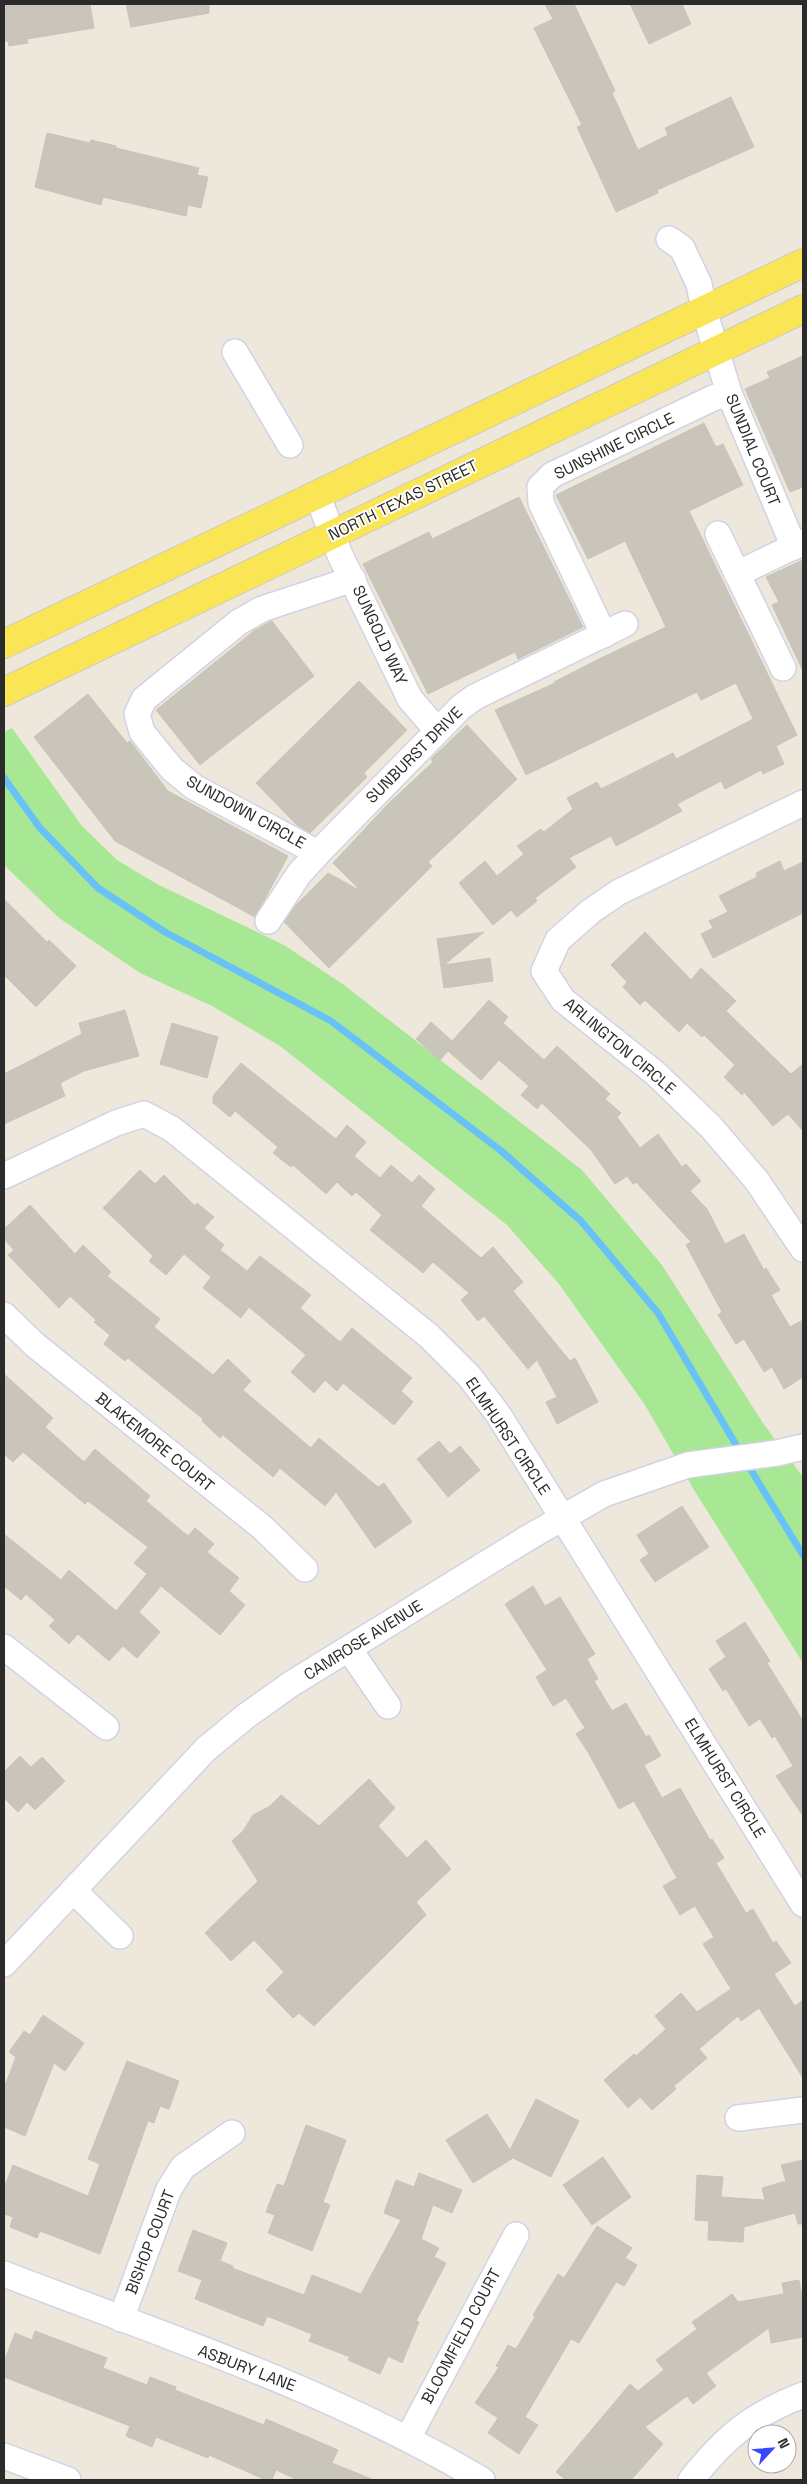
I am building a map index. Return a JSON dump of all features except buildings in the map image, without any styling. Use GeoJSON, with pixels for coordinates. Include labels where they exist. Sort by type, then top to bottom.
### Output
{"type":"FeatureCollection","features":[{"type":"Feature","properties":{"kind":"main road"},"geometry":{"type":"LineString","coordinates":[[4,644],[803,263]]}},
{"type":"Feature","properties":{"kind":"main road","name":"NORTH TEXAS STREET"},"geometry":{"type":"LineString","coordinates":[[4,692],[803,310]]}},
{"type":"Feature","properties":{"kind":"street","name":"SUNDIAL COURT"},"geometry":{"type":"LineString","coordinates":[[704,310],[729,392],[783,525],[799,545]]}},
{"type":"Feature","properties":{"kind":"street"},"geometry":{"type":"LineString","coordinates":[[235,352],[290,446]]}},
{"type":"Feature","properties":{"kind":"street","name":"SUNSHINE CIRCLE"},"geometry":{"type":"LineString","coordinates":[[614,630],[542,503],[540,486],[552,475],[729,392]]}},
{"type":"Feature","properties":{"kind":"street","name":"SUNGOLD WAY"},"geometry":{"type":"LineString","coordinates":[[317,494],[332,535],[410,699],[437,730]]}},
{"type":"Feature","properties":{"kind":"street"},"geometry":{"type":"LineString","coordinates":[[718,534],[783,668]]}},
{"type":"Feature","properties":{"kind":"street"},"geometry":{"type":"LineString","coordinates":[[737,574],[799,545]]}},
{"type":"Feature","properties":{"kind":"street","name":"SUNDOWN CIRCLE"},"geometry":{"type":"LineString","coordinates":[[318,853],[194,787],[172,769],[142,732],[137,714],[144,698],[238,622],[262,609],[353,579]]}},
{"type":"Feature","properties":{"kind":"street","name":"SUNBURST DRIVE"},"geometry":{"type":"LineString","coordinates":[[268,921],[299,874],[461,707],[475,697],[614,630]]}},
{"type":"Feature","properties":{"kind":"street","name":"ARLINGTON CIRCLE"},"geometry":{"type":"LineString","coordinates":[[803,803],[619,892],[592,911],[558,940],[544,971],[563,1000],[655,1072],[712,1127],[756,1181],[803,1249]]}},
{"type":"Feature","properties":{"kind":"street","name":"ELMHURST CIRCLE"},"geometry":{"type":"LineString","coordinates":[[4,1176],[116,1123],[144,1114],[172,1129],[429,1336],[469,1376],[498,1414],[803,1904]]}},
{"type":"Feature","properties":{"kind":"street","name":"BLAKEMORE COURT"},"geometry":{"type":"LineString","coordinates":[[4,1315],[35,1345],[263,1528],[306,1569]]}},
{"type":"Feature","properties":{"kind":"street","name":"CAMROSE AVENUE"},"geometry":{"type":"LineString","coordinates":[[4,1964],[206,1749],[246,1716],[291,1684],[563,1517],[604,1494],[688,1466],[777,1453],[803,1447]]}},
{"type":"Feature","properties":{"kind":"street"},"geometry":{"type":"LineString","coordinates":[[4,1647],[106,1727]]}},
{"type":"Feature","properties":{"kind":"street"},"geometry":{"type":"LineString","coordinates":[[349,1649],[388,1706]]}},
{"type":"Feature","properties":{"kind":"street"},"geometry":{"type":"LineString","coordinates":[[73,1890],[120,1936]]}},
{"type":"Feature","properties":{"kind":"street"},"geometry":{"type":"LineString","coordinates":[[738,2118],[803,2110]]}},
{"type":"Feature","properties":{"kind":"street","name":"BISHOP COURT"},"geometry":{"type":"LineString","coordinates":[[121,2319],[169,2188],[183,2167],[232,2133]]}},
{"type":"Feature","properties":{"kind":"street","name":"BLOOMFIELD COURT"},"geometry":{"type":"LineString","coordinates":[[408,2438],[516,2235]]}},
{"type":"Feature","properties":{"kind":"street","name":"ASBURY LANE"},"geometry":{"type":"LineString","coordinates":[[4,2274],[312,2393],[408,2438],[482,2480]]}},
{"type":"Feature","properties":{"kind":"street"},"geometry":{"type":"LineString","coordinates":[[691,2480],[709,2458],[740,2428],[773,2406],[803,2395]]}},
{"type":"Feature","properties":{"kind":"street"},"geometry":{"type":"LineString","coordinates":[[4,2456],[68,2480]]}},
{"type":"Feature","properties":{"kind":"green space"},"geometry":{"type":"Polygon","coordinates":[[[12,728],[82,826],[117,860],[157,884],[284,945],[344,985],[582,1170],[662,1265],[763,1423],[803,1477],[803,1663],[694,1490],[645,1405],[559,1284],[507,1225],[280,1046],[212,1006],[140,973],[59,918],[4,865],[4,732],[12,728]]]}},
{"type":"Feature","properties":{"kind":"waterway"},"geometry":{"type":"LineString","coordinates":[[4,778],[40,828],[98,888],[165,932],[331,1021],[500,1150],[581,1221],[658,1313],[741,1453]]}},
{"type":"Feature","properties":{"kind":"waterway"},"geometry":{"type":"LineString","coordinates":[[746,1462],[803,1555]]}}]}
